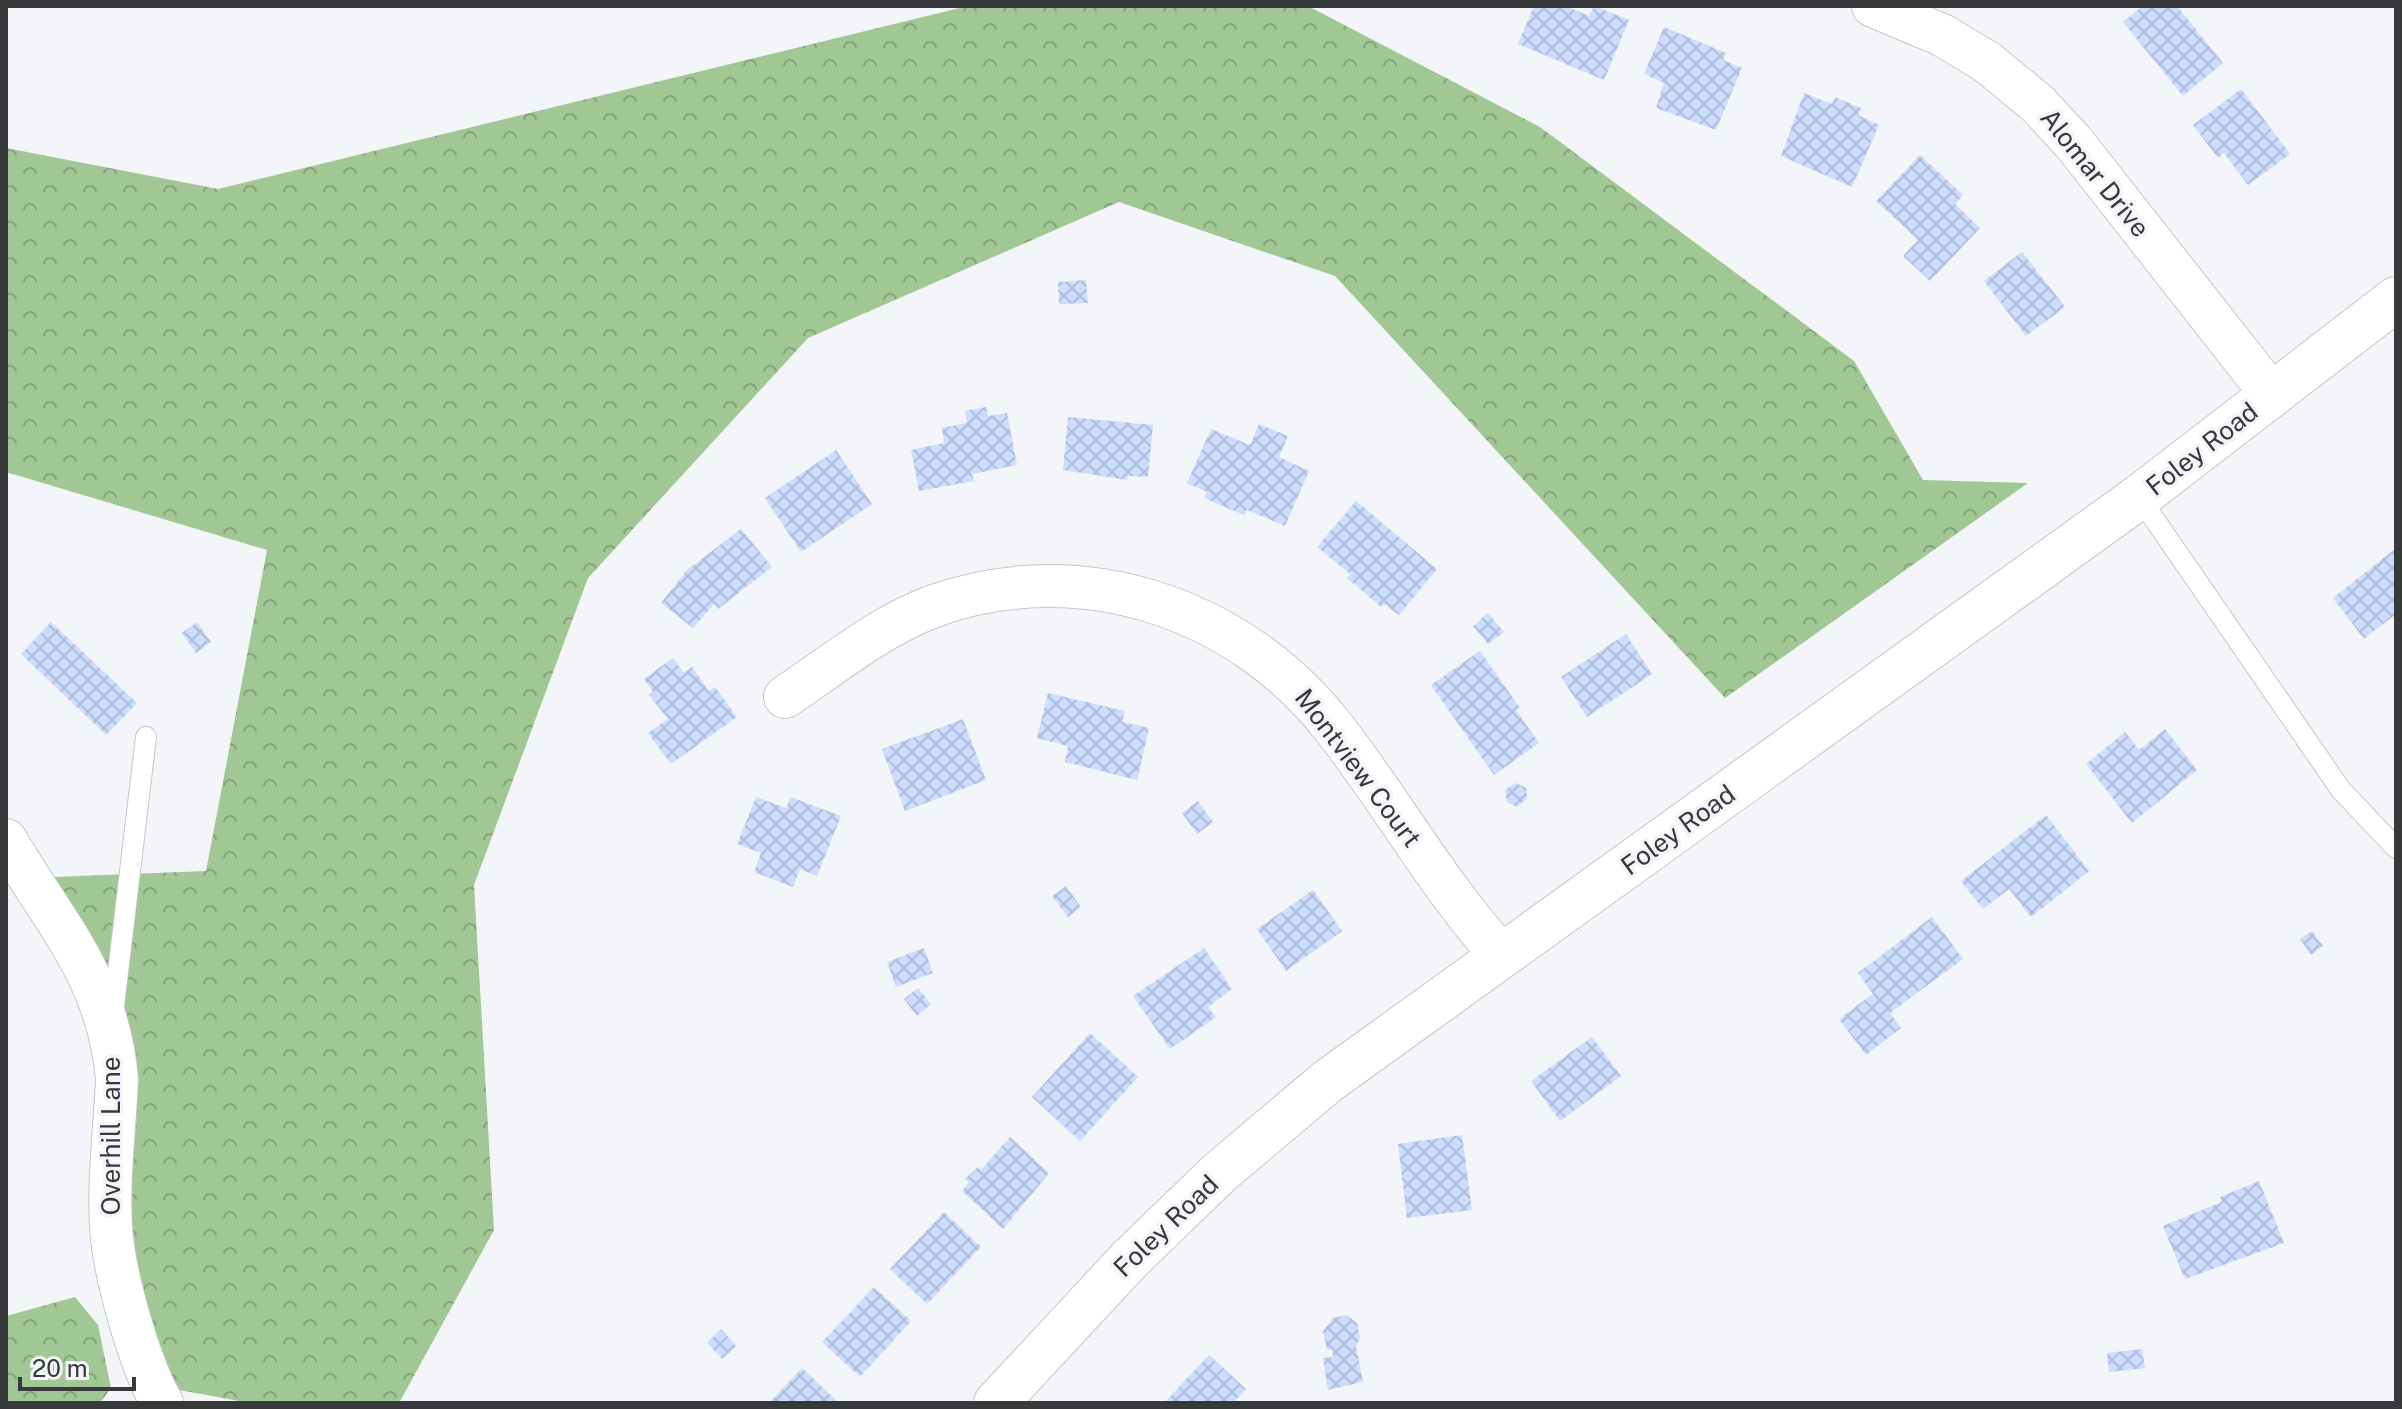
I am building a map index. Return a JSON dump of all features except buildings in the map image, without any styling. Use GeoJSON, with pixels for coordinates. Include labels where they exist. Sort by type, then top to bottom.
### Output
{"type":"FeatureCollection","features":[{"type":"Feature","properties":{"kind":"street","name":"Alomar Drive"},"geometry":{"type":"LineString","coordinates":[[1873,6],[1942,35],[1987,62],[2038,104],[2074,143],[2272,395]]}},
{"type":"Feature","properties":{"kind":"street","name":"Foley Road"},"geometry":{"type":"LineString","coordinates":[[996,1403],[1130,1259],[1219,1173],[1328,1081],[2139,497],[2396,299]]}},
{"type":"Feature","properties":{"kind":"street","name":"Montview Court"},"geometry":{"type":"LineString","coordinates":[[785,697],[886,629],[934,606],[985,592],[1037,586],[1094,588],[1149,599],[1215,626],[1253,648],[1293,681],[1334,727],[1467,918],[1502,956]]}},
{"type":"Feature","properties":{"kind":"street","name":"Overhill Lane"},"geometry":{"type":"LineString","coordinates":[[6,840],[73,940],[97,990],[110,1038],[117,1079],[111,1227],[122,1288],[149,1397]]}},
{"type":"Feature","properties":{"kind":"lane"},"geometry":{"type":"LineString","coordinates":[[2139,497],[2341,790],[2396,848]]}},
{"type":"Feature","properties":{"kind":"lane"},"geometry":{"type":"LineString","coordinates":[[110,1038],[146,737]]}},
{"type":"Feature","properties":{"kind":"green space"},"geometry":{"type":"Polygon","coordinates":[[[968,6],[1308,6],[1540,127],[1854,361],[1923,480],[2028,483],[1725,698],[1335,276],[1119,202],[808,338],[588,578],[474,885],[494,1230],[399,1403],[250,1403],[152,1385],[122,1288],[117,1079],[29,878],[206,871],[267,550],[6,472],[6,148],[218,189],[968,6]]]}},
{"type":"Feature","properties":{"kind":"green space"},"geometry":{"type":"Polygon","coordinates":[[[75,1297],[98,1325],[111,1388],[100,1403],[6,1403],[6,1316],[75,1297]]]}}]}
